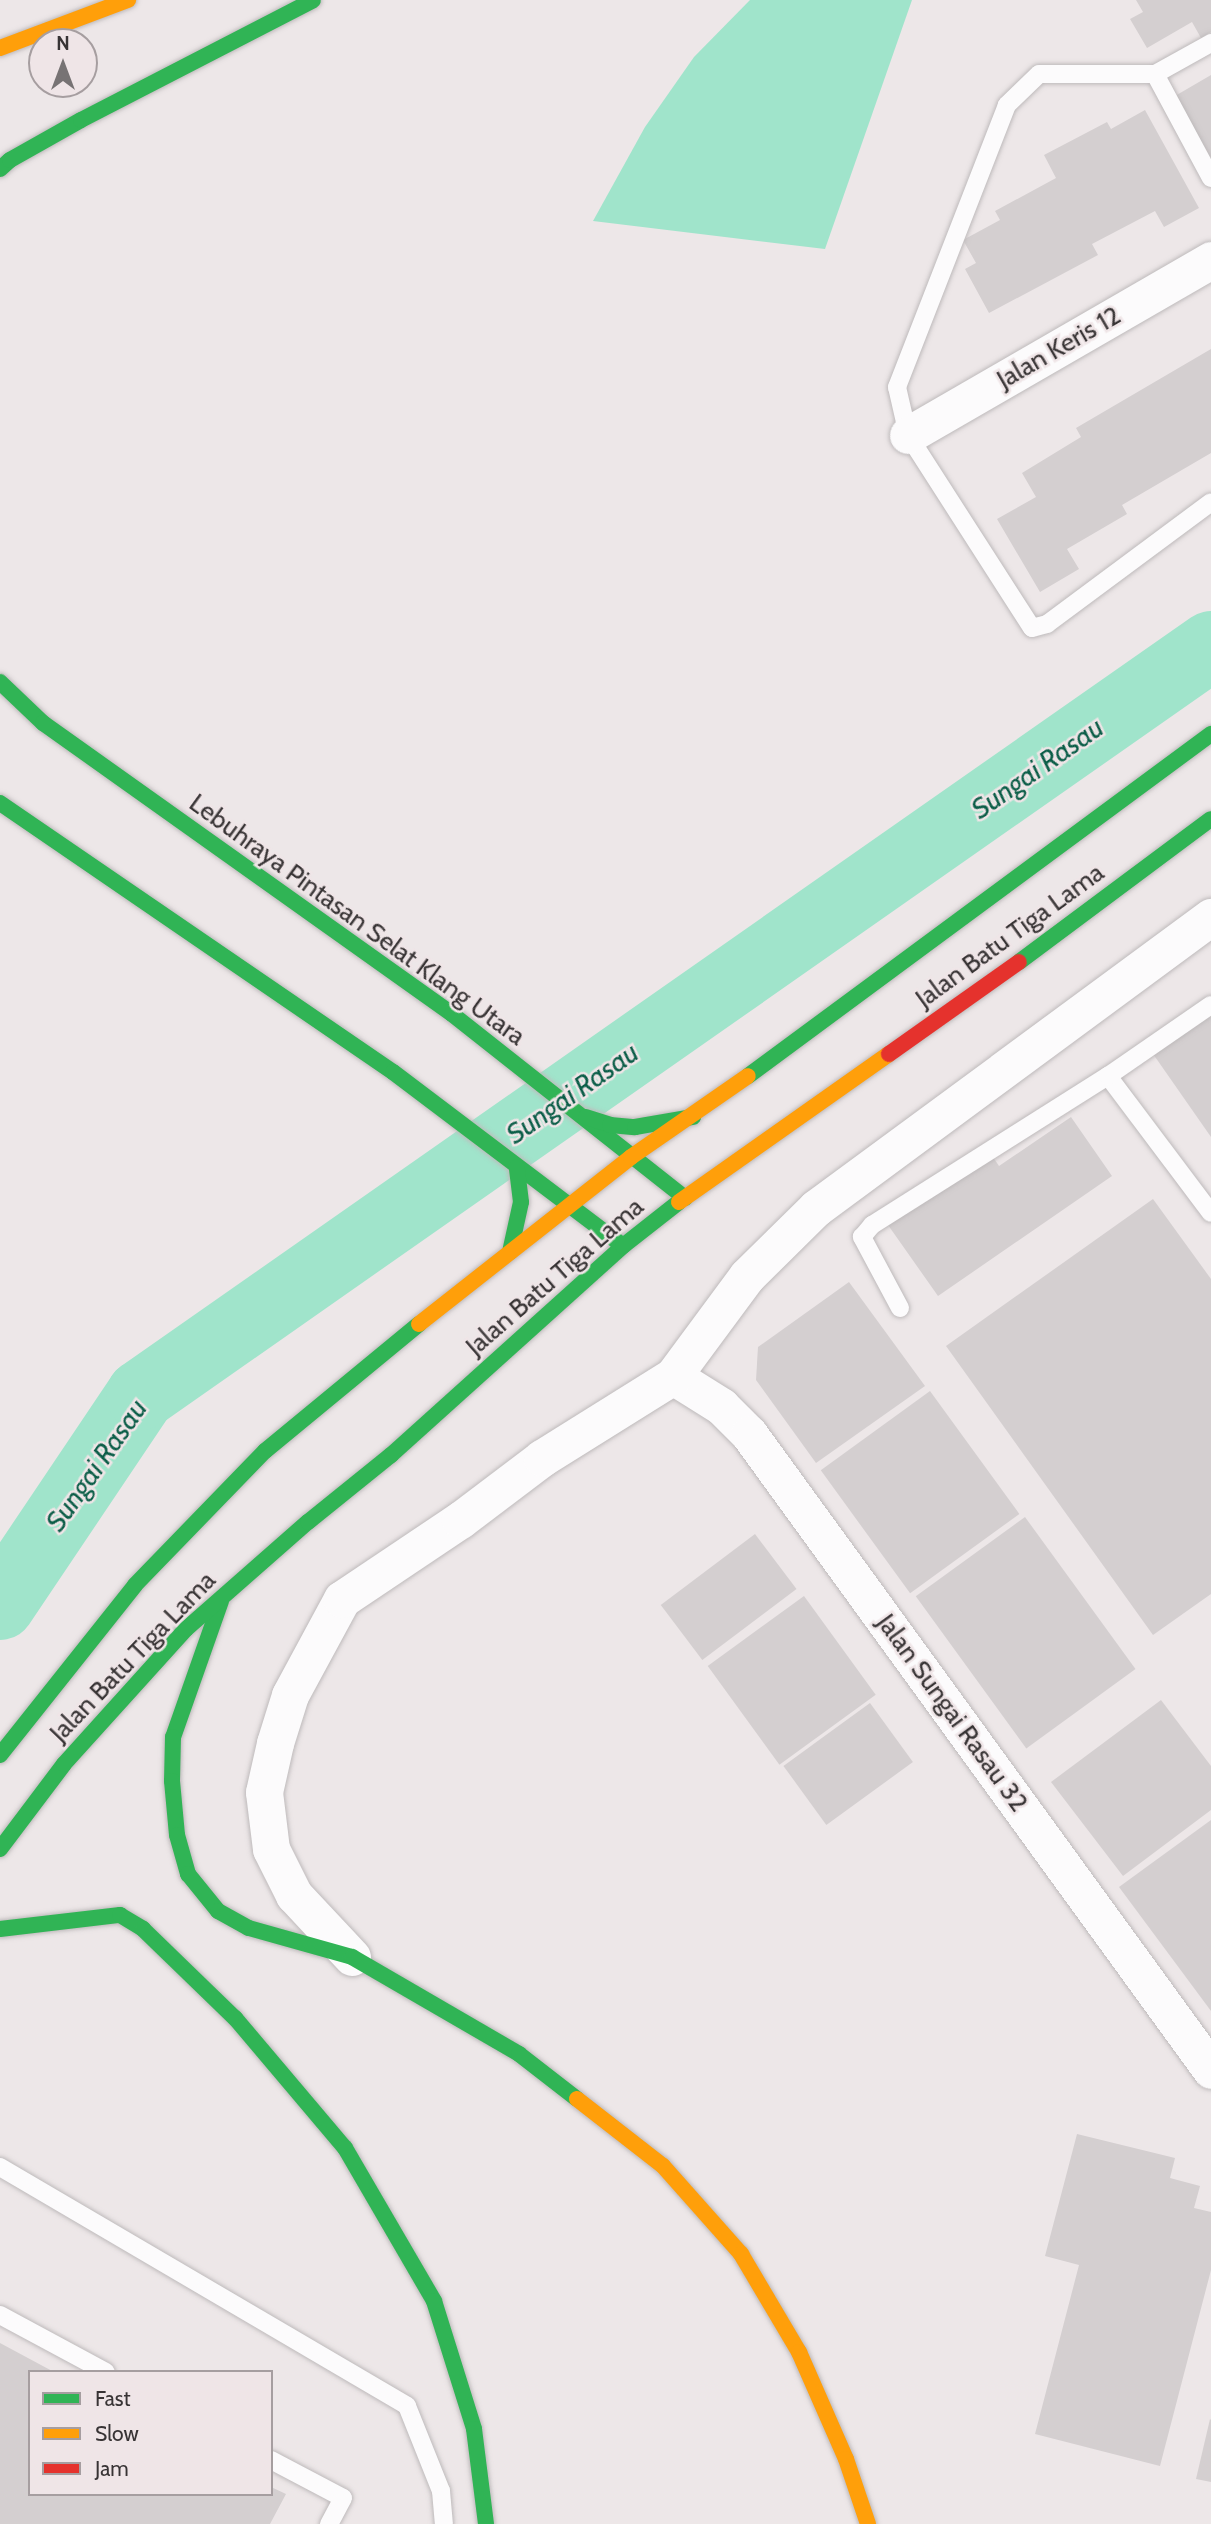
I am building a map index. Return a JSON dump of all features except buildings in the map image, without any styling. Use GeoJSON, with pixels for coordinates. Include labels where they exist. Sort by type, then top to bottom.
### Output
{"type":"FeatureCollection","features":[{"type":"Feature","properties":{"kind":"main road"},"geometry":{"type":"LineString","coordinates":[[0,48],[128,0]]}},
{"type":"Feature","properties":{"kind":"main road"},"geometry":{"type":"LineString","coordinates":[[0,169],[10,160],[81,120],[313,0]]}},
{"type":"Feature","properties":{"kind":"main road","name":"Lebuhraya Pintasan Selat Klang Utara"},"geometry":{"type":"LineString","coordinates":[[0,682],[43,723],[452,1014],[575,1113],[606,1129]]}},
{"type":"Feature","properties":{"kind":"main road","name":"Jalan Batu Tiga Lama"},"geometry":{"type":"LineString","coordinates":[[0,1755],[28,1716],[135,1585],[265,1451],[341,1385],[631,1157],[693,1117],[1211,734]]}},
{"type":"Feature","properties":{"kind":"main road"},"geometry":{"type":"LineString","coordinates":[[0,803],[394,1072],[624,1246]]}},
{"type":"Feature","properties":{"kind":"main road","name":"Jalan Batu Tiga Lama"},"geometry":{"type":"LineString","coordinates":[[0,1849],[64,1764],[186,1629],[391,1455],[624,1246],[685,1198],[989,984],[1211,819]]}},
{"type":"Feature","properties":{"kind":"main road"},"geometry":{"type":"LineString","coordinates":[[606,1129],[652,1126],[693,1117]]}},
{"type":"Feature","properties":{"kind":"main road"},"geometry":{"type":"LineString","coordinates":[[606,1129],[631,1157],[685,1198]]}},
{"type":"Feature","properties":{"kind":"main road"},"geometry":{"type":"LineString","coordinates":[[510,1252],[521,1202],[517,1167]]}},
{"type":"Feature","properties":{"kind":"main road"},"geometry":{"type":"LineString","coordinates":[[222,1597],[173,1737],[172,1781],[177,1835],[188,1874],[218,1911],[249,1927],[352,1957],[519,2054],[663,2166],[741,2254],[799,2352],[846,2459],[868,2524]]}},
{"type":"Feature","properties":{"kind":"main road"},"geometry":{"type":"LineString","coordinates":[[0,1929],[120,1914],[143,1929],[235,2018],[345,2148],[434,2301],[474,2428],[486,2524]]}},
{"type":"Feature","properties":{"kind":"street","name":"Jalan Keris 12"},"geometry":{"type":"LineString","coordinates":[[908,435],[1211,260]]}},
{"type":"Feature","properties":{"kind":"street"},"geometry":{"type":"LineString","coordinates":[[352,1957],[294,1895],[271,1849],[264,1792],[290,1695],[342,1599],[460,1520],[542,1458],[673,1376],[747,1276],[816,1208],[1211,917]]}},
{"type":"Feature","properties":{"kind":"street","name":"Jalan Sungai Rasau 32"},"geometry":{"type":"LineString","coordinates":[[673,1376],[721,1406],[749,1434],[1211,2070]]}},
{"type":"Feature","properties":{"kind":"lane"},"geometry":{"type":"LineString","coordinates":[[1211,43],[1155,74],[1039,74],[1007,105],[897,387],[908,435],[1032,628],[1047,624],[1211,502]]}},
{"type":"Feature","properties":{"kind":"lane"},"geometry":{"type":"LineString","coordinates":[[1155,74],[1211,178]]}},
{"type":"Feature","properties":{"kind":"lane"},"geometry":{"type":"LineString","coordinates":[[900,1308],[862,1237],[872,1225],[1108,1076],[1211,1005]]}},
{"type":"Feature","properties":{"kind":"lane"},"geometry":{"type":"LineString","coordinates":[[1108,1076],[1211,1213]]}},
{"type":"Feature","properties":{"kind":"lane"},"geometry":{"type":"LineString","coordinates":[[0,2167],[407,2406],[440,2491],[444,2524]]}},
{"type":"Feature","properties":{"kind":"lane"},"geometry":{"type":"LineString","coordinates":[[0,2315],[103,2370]]}},
{"type":"Feature","properties":{"kind":"lane"},"geometry":{"type":"LineString","coordinates":[[273,2461],[343,2498],[329,2524]]}},
{"type":"Feature","properties":{"kind":"shaded area"},"geometry":{"type":"Polygon","coordinates":[[[750,0],[912,0],[825,249],[593,221],[645,127],[694,57],[750,0]]]}},
{"type":"Feature","properties":{"kind":"waterway","name":"Sungai Rasau"},"geometry":{"type":"LineString","coordinates":[[0,1605],[141,1395],[1211,646]]}},
{"type":"Feature","properties":{"kind":"traffic: fast"},"geometry":{"type":"LineString","coordinates":[[0,169],[10,160],[81,120],[313,0]]}},
{"type":"Feature","properties":{"kind":"traffic: fast"},"geometry":{"type":"LineString","coordinates":[[0,682],[43,723],[452,1014],[685,1198]]}},
{"type":"Feature","properties":{"kind":"traffic: fast"},"geometry":{"type":"LineString","coordinates":[[748,1076],[1211,734]]}},
{"type":"Feature","properties":{"kind":"traffic: fast"},"geometry":{"type":"LineString","coordinates":[[0,803],[393,1072],[623,1246]]}},
{"type":"Feature","properties":{"kind":"traffic: fast"},"geometry":{"type":"LineString","coordinates":[[1019,962],[1211,819]]}},
{"type":"Feature","properties":{"kind":"traffic: fast"},"geometry":{"type":"LineString","coordinates":[[586,1117],[610,1125],[635,1127],[693,1117]]}},
{"type":"Feature","properties":{"kind":"traffic: fast"},"geometry":{"type":"LineString","coordinates":[[510,1252],[521,1202],[517,1167]]}},
{"type":"Feature","properties":{"kind":"traffic: fast"},"geometry":{"type":"LineString","coordinates":[[0,1849],[64,1764],[186,1629],[308,1522],[391,1455],[623,1246],[679,1202]]}},
{"type":"Feature","properties":{"kind":"traffic: fast"},"geometry":{"type":"LineString","coordinates":[[0,1755],[135,1585],[265,1451],[419,1324]]}},
{"type":"Feature","properties":{"kind":"traffic: fast"},"geometry":{"type":"LineString","coordinates":[[221,1601],[173,1737],[172,1781],[177,1835],[188,1874],[218,1911],[249,1928],[352,1957],[519,2054],[577,2099]]}},
{"type":"Feature","properties":{"kind":"traffic: fast"},"geometry":{"type":"LineString","coordinates":[[0,1929],[120,1915],[143,1929],[235,2018],[345,2148],[434,2301],[474,2429],[486,2524]]}},
{"type":"Feature","properties":{"kind":"traffic: slow"},"geometry":{"type":"LineString","coordinates":[[0,48],[128,0]]}},
{"type":"Feature","properties":{"kind":"traffic: slow"},"geometry":{"type":"LineString","coordinates":[[679,1202],[889,1054]]}},
{"type":"Feature","properties":{"kind":"traffic: slow"},"geometry":{"type":"LineString","coordinates":[[419,1324],[631,1157],[748,1076]]}},
{"type":"Feature","properties":{"kind":"traffic: slow"},"geometry":{"type":"LineString","coordinates":[[577,2099],[663,2166],[741,2254],[799,2352],[846,2459],[868,2524]]}},
{"type":"Feature","properties":{"kind":"traffic: jam"},"geometry":{"type":"LineString","coordinates":[[889,1054],[1019,962]]}}]}
